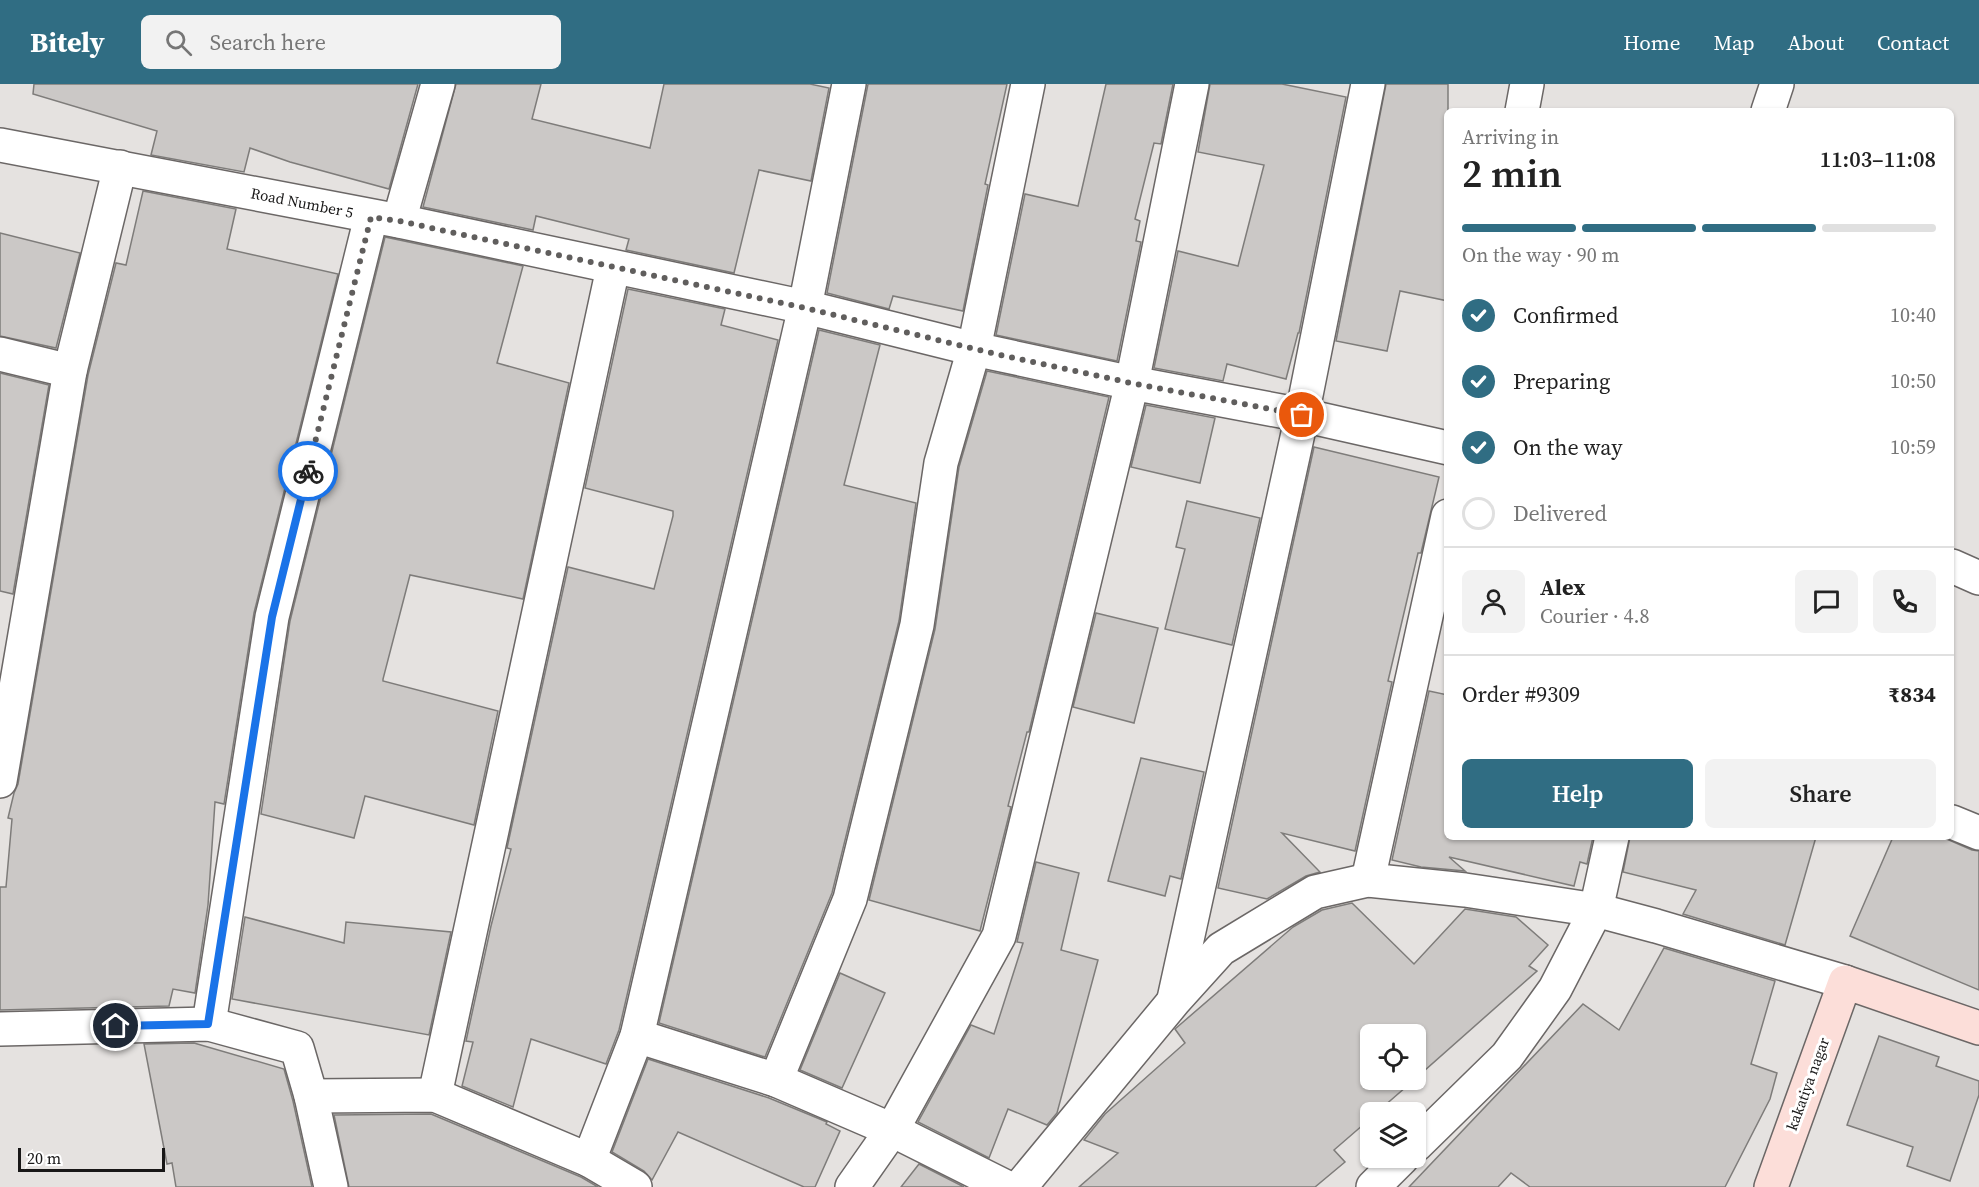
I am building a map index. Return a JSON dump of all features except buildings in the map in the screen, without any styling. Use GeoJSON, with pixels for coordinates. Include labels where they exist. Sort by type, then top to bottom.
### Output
{"type":"FeatureCollection","features":[{"type":"Feature","properties":{"kind":"street"},"geometry":{"type":"LineString","coordinates":[[208,1024],[272,617],[385,219],[438,84]]}},
{"type":"Feature","properties":{"kind":"street"},"geometry":{"type":"LineString","coordinates":[[589,1160],[637,1036],[805,308],[849,84]]}},
{"type":"Feature","properties":{"kind":"street"},"geometry":{"type":"LineString","coordinates":[[776,1080],[850,899],[917,625],[941,463],[974,349],[1028,84]]}},
{"type":"Feature","properties":{"kind":"street"},"geometry":{"type":"LineString","coordinates":[[852,1187],[892,1130],[999,936],[1131,383],[1192,84]]}},
{"type":"Feature","properties":{"kind":"street"},"geometry":{"type":"LineString","coordinates":[[1174,1001],[1302,415],[1368,84]]}},
{"type":"Feature","properties":{"kind":"street"},"geometry":{"type":"LineString","coordinates":[[1523,108],[1527,84]]}},
{"type":"Feature","properties":{"kind":"street"},"geometry":{"type":"LineString","coordinates":[[1769,108],[1777,84]]}},
{"type":"Feature","properties":{"kind":"street","name":"Road Number 5"},"geometry":{"type":"LineString","coordinates":[[0,145],[385,219],[805,308],[974,349],[1131,383],[1302,415],[1444,447]]}},
{"type":"Feature","properties":{"kind":"street"},"geometry":{"type":"LineString","coordinates":[[0,781],[70,371],[120,167]]}},
{"type":"Feature","properties":{"kind":"street"},"geometry":{"type":"LineString","coordinates":[[435,1095],[614,268]]}},
{"type":"Feature","properties":{"kind":"street"},"geometry":{"type":"LineString","coordinates":[[0,354],[70,371]]}},
{"type":"Feature","properties":{"kind":"street"},"geometry":{"type":"LineString","coordinates":[[1368,880],[1444,534]]}},
{"type":"Feature","properties":{"kind":"street"},"geometry":{"type":"LineString","coordinates":[[1954,567],[1979,578]]}},
{"type":"Feature","properties":{"kind":"street"},"geometry":{"type":"LineString","coordinates":[[1954,823],[1979,833]]}},
{"type":"Feature","properties":{"kind":"street"},"geometry":{"type":"LineString","coordinates":[[1426,1135],[1507,1056],[1556,990],[1596,910],[1611,840]]}},
{"type":"Feature","properties":{"kind":"street"},"geometry":{"type":"LineString","coordinates":[[1020,1187],[1174,1001],[1221,949],[1315,892],[1368,880],[1465,890],[1596,910],[1845,982],[1979,1028]]}},
{"type":"Feature","properties":{"kind":"street","name":"kakatiya nagar"},"geometry":{"type":"LineString","coordinates":[[1771,1187],[1845,982]]}},
{"type":"Feature","properties":{"kind":"street"},"geometry":{"type":"LineString","coordinates":[[0,1029],[208,1024],[297,1048],[311,1096],[331,1187]]}},
{"type":"Feature","properties":{"kind":"street"},"geometry":{"type":"LineString","coordinates":[[637,1036],[776,1080],[892,1130],[1006,1187]]}},
{"type":"Feature","properties":{"kind":"street"},"geometry":{"type":"LineString","coordinates":[[311,1096],[435,1095],[589,1160],[635,1187]]}},
{"type":"Feature","properties":{"kind":"street"},"geometry":{"type":"LineString","coordinates":[[1373,1187],[1392,1168]]}},
{"type":"Feature","properties":{"kind":"way so far"},"geometry":{"type":"LineString","coordinates":[[308,471],[371,217],[399,221],[805,308],[974,349],[1131,383],[1302,415]]}},
{"type":"Feature","properties":{"kind":"route"},"geometry":{"type":"LineString","coordinates":[[116,1026],[208,1024],[272,617],[308,471]]}}]}
